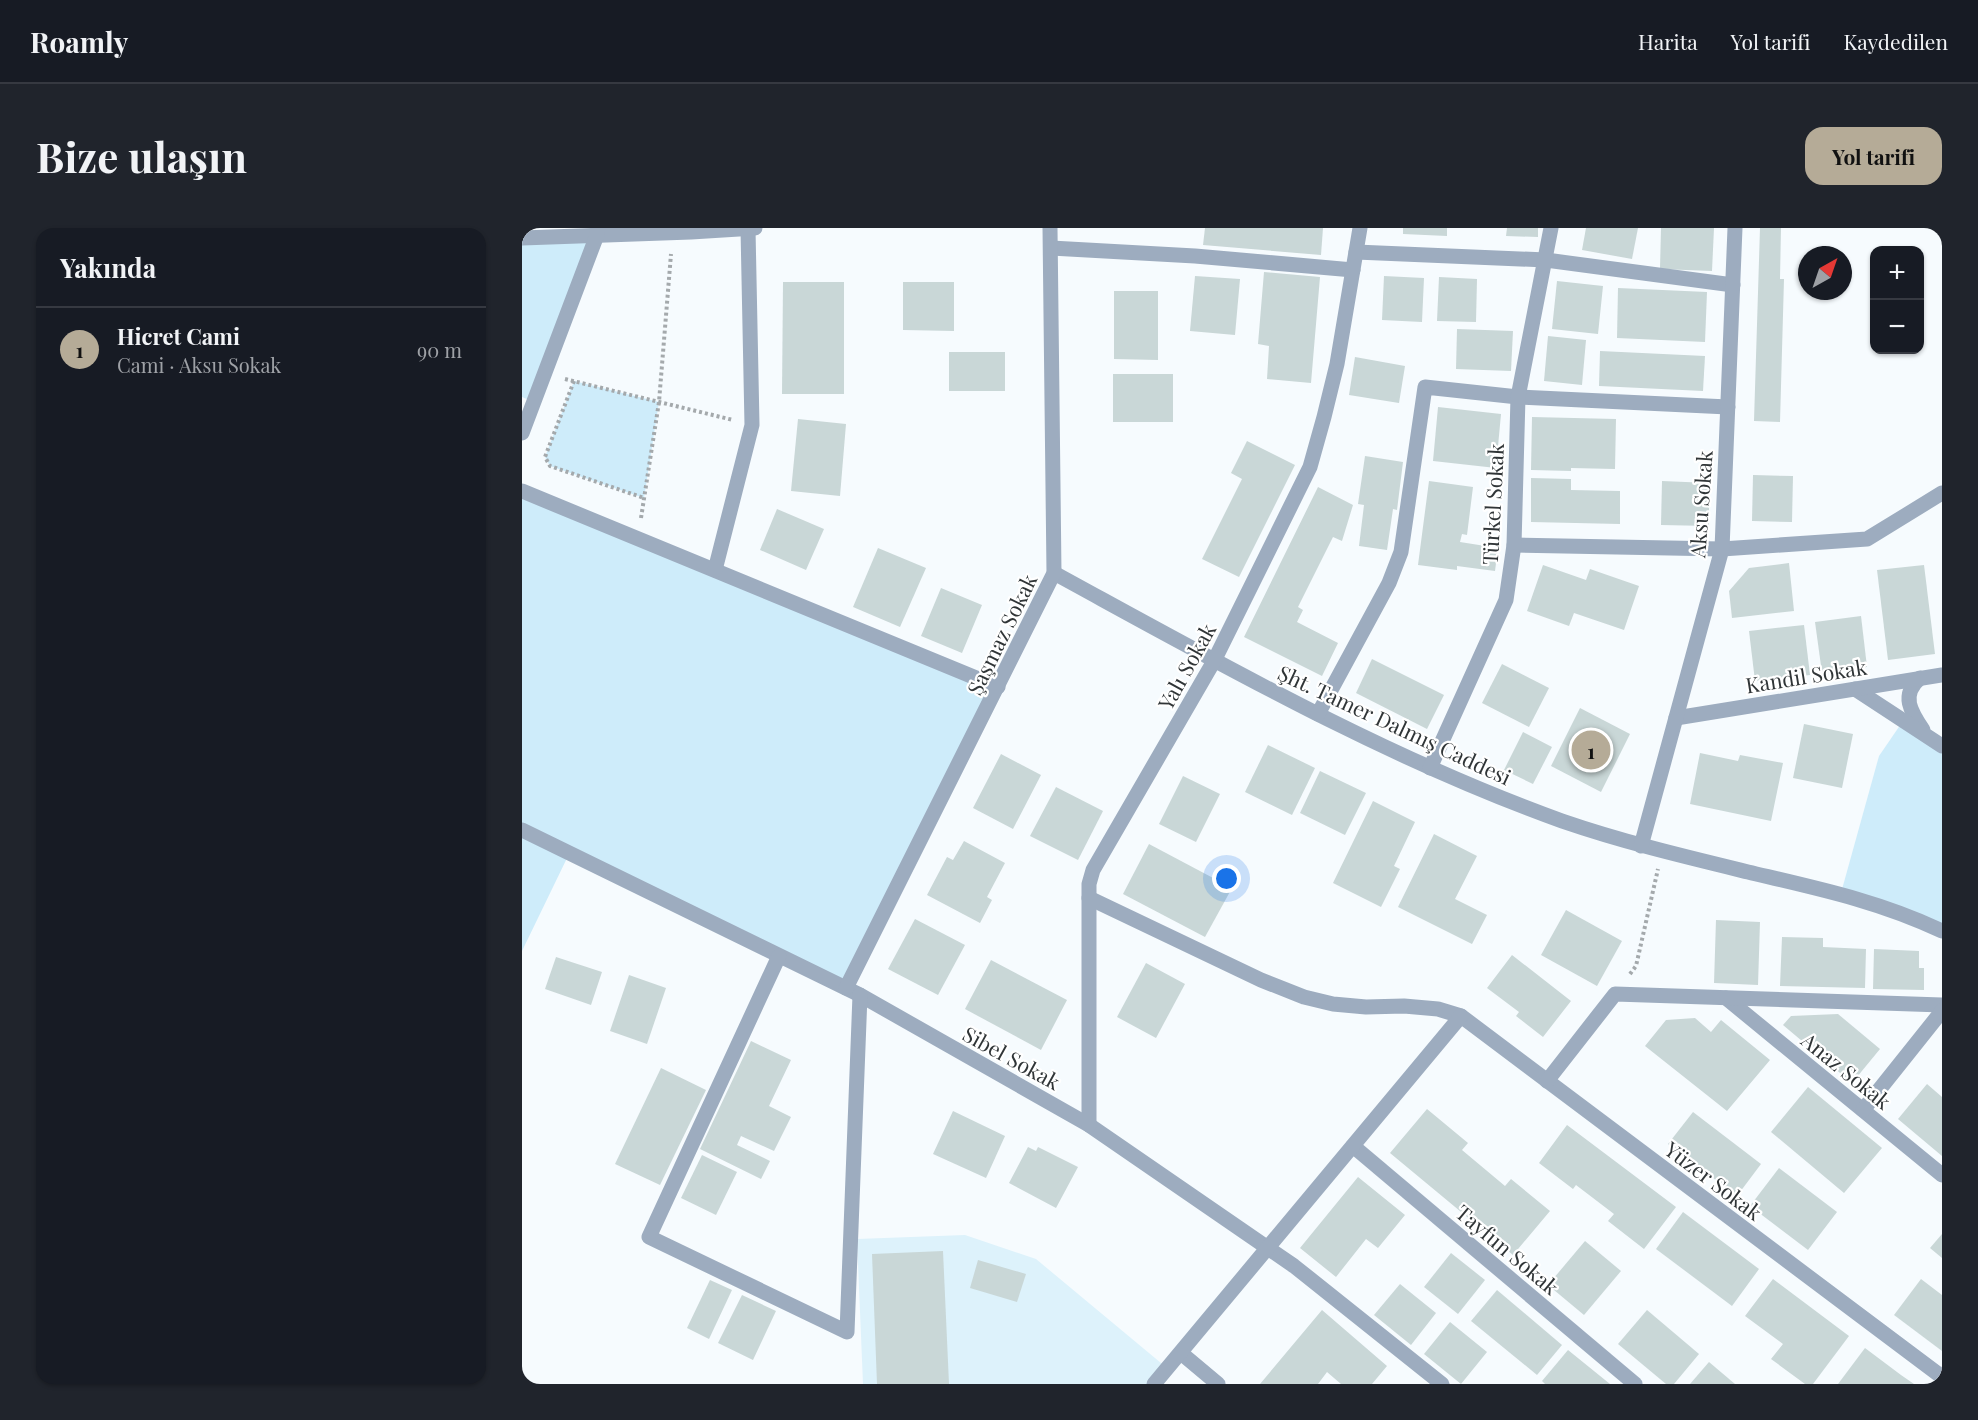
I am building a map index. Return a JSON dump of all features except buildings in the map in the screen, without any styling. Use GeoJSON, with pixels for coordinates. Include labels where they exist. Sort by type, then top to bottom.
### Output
{"type":"FeatureCollection","features":[{"type":"Feature","properties":{"kind":"street"},"geometry":{"type":"LineString","coordinates":[[522,238],[597,232],[672,233],[691,230],[755,228]]}},
{"type":"Feature","properties":{"kind":"street","name":"Şaşmaz Sokak"},"geometry":{"type":"LineString","coordinates":[[846,988],[1054,573],[1050,228]]}},
{"type":"Feature","properties":{"kind":"street","name":"Yalı Sokak"},"geometry":{"type":"LineString","coordinates":[[1089,1125],[1089,884],[1093,870],[1214,661],[1310,467],[1336,364],[1360,228]]}},
{"type":"Feature","properties":{"kind":"street","name":"Türkel Sokak"},"geometry":{"type":"LineString","coordinates":[[1430,768],[1506,600],[1514,545],[1518,397],[1551,228]]}},
{"type":"Feature","properties":{"kind":"street","name":"Aksu Sokak"},"geometry":{"type":"LineString","coordinates":[[1641,846],[1722,549],[1735,228]]}},
{"type":"Feature","properties":{"kind":"street"},"geometry":{"type":"LineString","coordinates":[[715,570],[752,425],[748,229]]}},
{"type":"Feature","properties":{"kind":"street"},"geometry":{"type":"LineString","coordinates":[[522,433],[597,232]]}},
{"type":"Feature","properties":{"kind":"street"},"geometry":{"type":"LineString","coordinates":[[1050,248],[1195,256],[1353,270]]}},
{"type":"Feature","properties":{"kind":"street"},"geometry":{"type":"LineString","coordinates":[[1356,252],[1546,260],[1733,285]]}},
{"type":"Feature","properties":{"kind":"street"},"geometry":{"type":"LineString","coordinates":[[1318,714],[1389,583],[1401,552],[1425,387],[1518,397],[1728,407]]}},
{"type":"Feature","properties":{"kind":"street"},"geometry":{"type":"LineString","coordinates":[[522,491],[998,687]]}},
{"type":"Feature","properties":{"kind":"street"},"geometry":{"type":"LineString","coordinates":[[1514,545],[1722,549],[1867,539],[1942,493]]}},
{"type":"Feature","properties":{"kind":"street","name":"Şht. Tamer Dalmış Caddesi"},"geometry":{"type":"LineString","coordinates":[[1054,573],[1214,661],[1430,768],[1563,821],[1641,846],[1841,893],[1914,917],[1942,931]]}},
{"type":"Feature","properties":{"kind":"street","name":"Kandil Sokak"},"geometry":{"type":"LineString","coordinates":[[1676,718],[1942,675]]}},
{"type":"Feature","properties":{"kind":"street"},"geometry":{"type":"LineString","coordinates":[[1920,678],[1914,684],[1909,697],[1913,714],[1928,736]]}},
{"type":"Feature","properties":{"kind":"street"},"geometry":{"type":"LineString","coordinates":[[1855,688],[1942,746]]}},
{"type":"Feature","properties":{"kind":"street","name":"Sibel Sokak"},"geometry":{"type":"LineString","coordinates":[[522,830],[846,988],[1089,1125],[1294,1266],[1442,1384]]}},
{"type":"Feature","properties":{"kind":"street"},"geometry":{"type":"LineString","coordinates":[[1089,898],[1261,980],[1304,997],[1333,1004],[1366,1007],[1404,1006],[1438,1009],[1461,1016],[1154,1384]]}},
{"type":"Feature","properties":{"kind":"street"},"geometry":{"type":"LineString","coordinates":[[779,956],[649,1237],[847,1332],[860,996]]}},
{"type":"Feature","properties":{"kind":"street"},"geometry":{"type":"LineString","coordinates":[[1547,1081],[1615,994],[1942,1005]]}},
{"type":"Feature","properties":{"kind":"street","name":"Anaz Sokak"},"geometry":{"type":"LineString","coordinates":[[1726,998],[1942,1175]]}},
{"type":"Feature","properties":{"kind":"street"},"geometry":{"type":"LineString","coordinates":[[1863,1110],[1942,1011]]}},
{"type":"Feature","properties":{"kind":"street","name":"Yüzer Sokak"},"geometry":{"type":"LineString","coordinates":[[1461,1016],[1942,1377]]}},
{"type":"Feature","properties":{"kind":"street","name":"Tayfun Sokak"},"geometry":{"type":"LineString","coordinates":[[1353,1146],[1635,1384]]}},
{"type":"Feature","properties":{"kind":"street"},"geometry":{"type":"LineString","coordinates":[[1181,1353],[1218,1384]]}},
{"type":"Feature","properties":{"kind":"path"},"geometry":{"type":"LineString","coordinates":[[638,538],[659,402],[672,233]]}},
{"type":"Feature","properties":{"kind":"path"},"geometry":{"type":"LineString","coordinates":[[544,374],[752,425]]}},
{"type":"Feature","properties":{"kind":"path"},"geometry":{"type":"LineString","coordinates":[[574,381],[545,458],[546,462],[550,466],[644,498]]}},
{"type":"Feature","properties":{"kind":"path"},"geometry":{"type":"LineString","coordinates":[[1615,994],[1636,966],[1662,851]]}},
{"type":"Feature","properties":{"kind":"shaded area"},"geometry":{"type":"Polygon","coordinates":[[[597,235],[534,402],[522,397],[522,238],[597,235]]]}},
{"type":"Feature","properties":{"kind":"shaded area"},"geometry":{"type":"Polygon","coordinates":[[[574,381],[659,402],[644,498],[550,466],[545,457],[574,381]]]}},
{"type":"Feature","properties":{"kind":"shaded area"},"geometry":{"type":"Polygon","coordinates":[[[522,491],[998,687],[846,988],[569,854],[522,951],[522,491]]]}},
{"type":"Feature","properties":{"kind":"shaded area"},"geometry":{"type":"Polygon","coordinates":[[[1903,721],[1942,746],[1942,931],[1841,893],[1879,756],[1903,721]]]}},
{"type":"Feature","properties":{"kind":"shaded area"},"geometry":{"type":"Polygon","coordinates":[[[965,1235],[1036,1259],[1167,1368],[1154,1384],[863,1384],[857,1239],[965,1235]]]}},
{"type":"Feature","properties":{"kind":"place","name":"Hicret Cami"},"geometry":{"type":"Point","coordinates":[1591,750]}}]}
